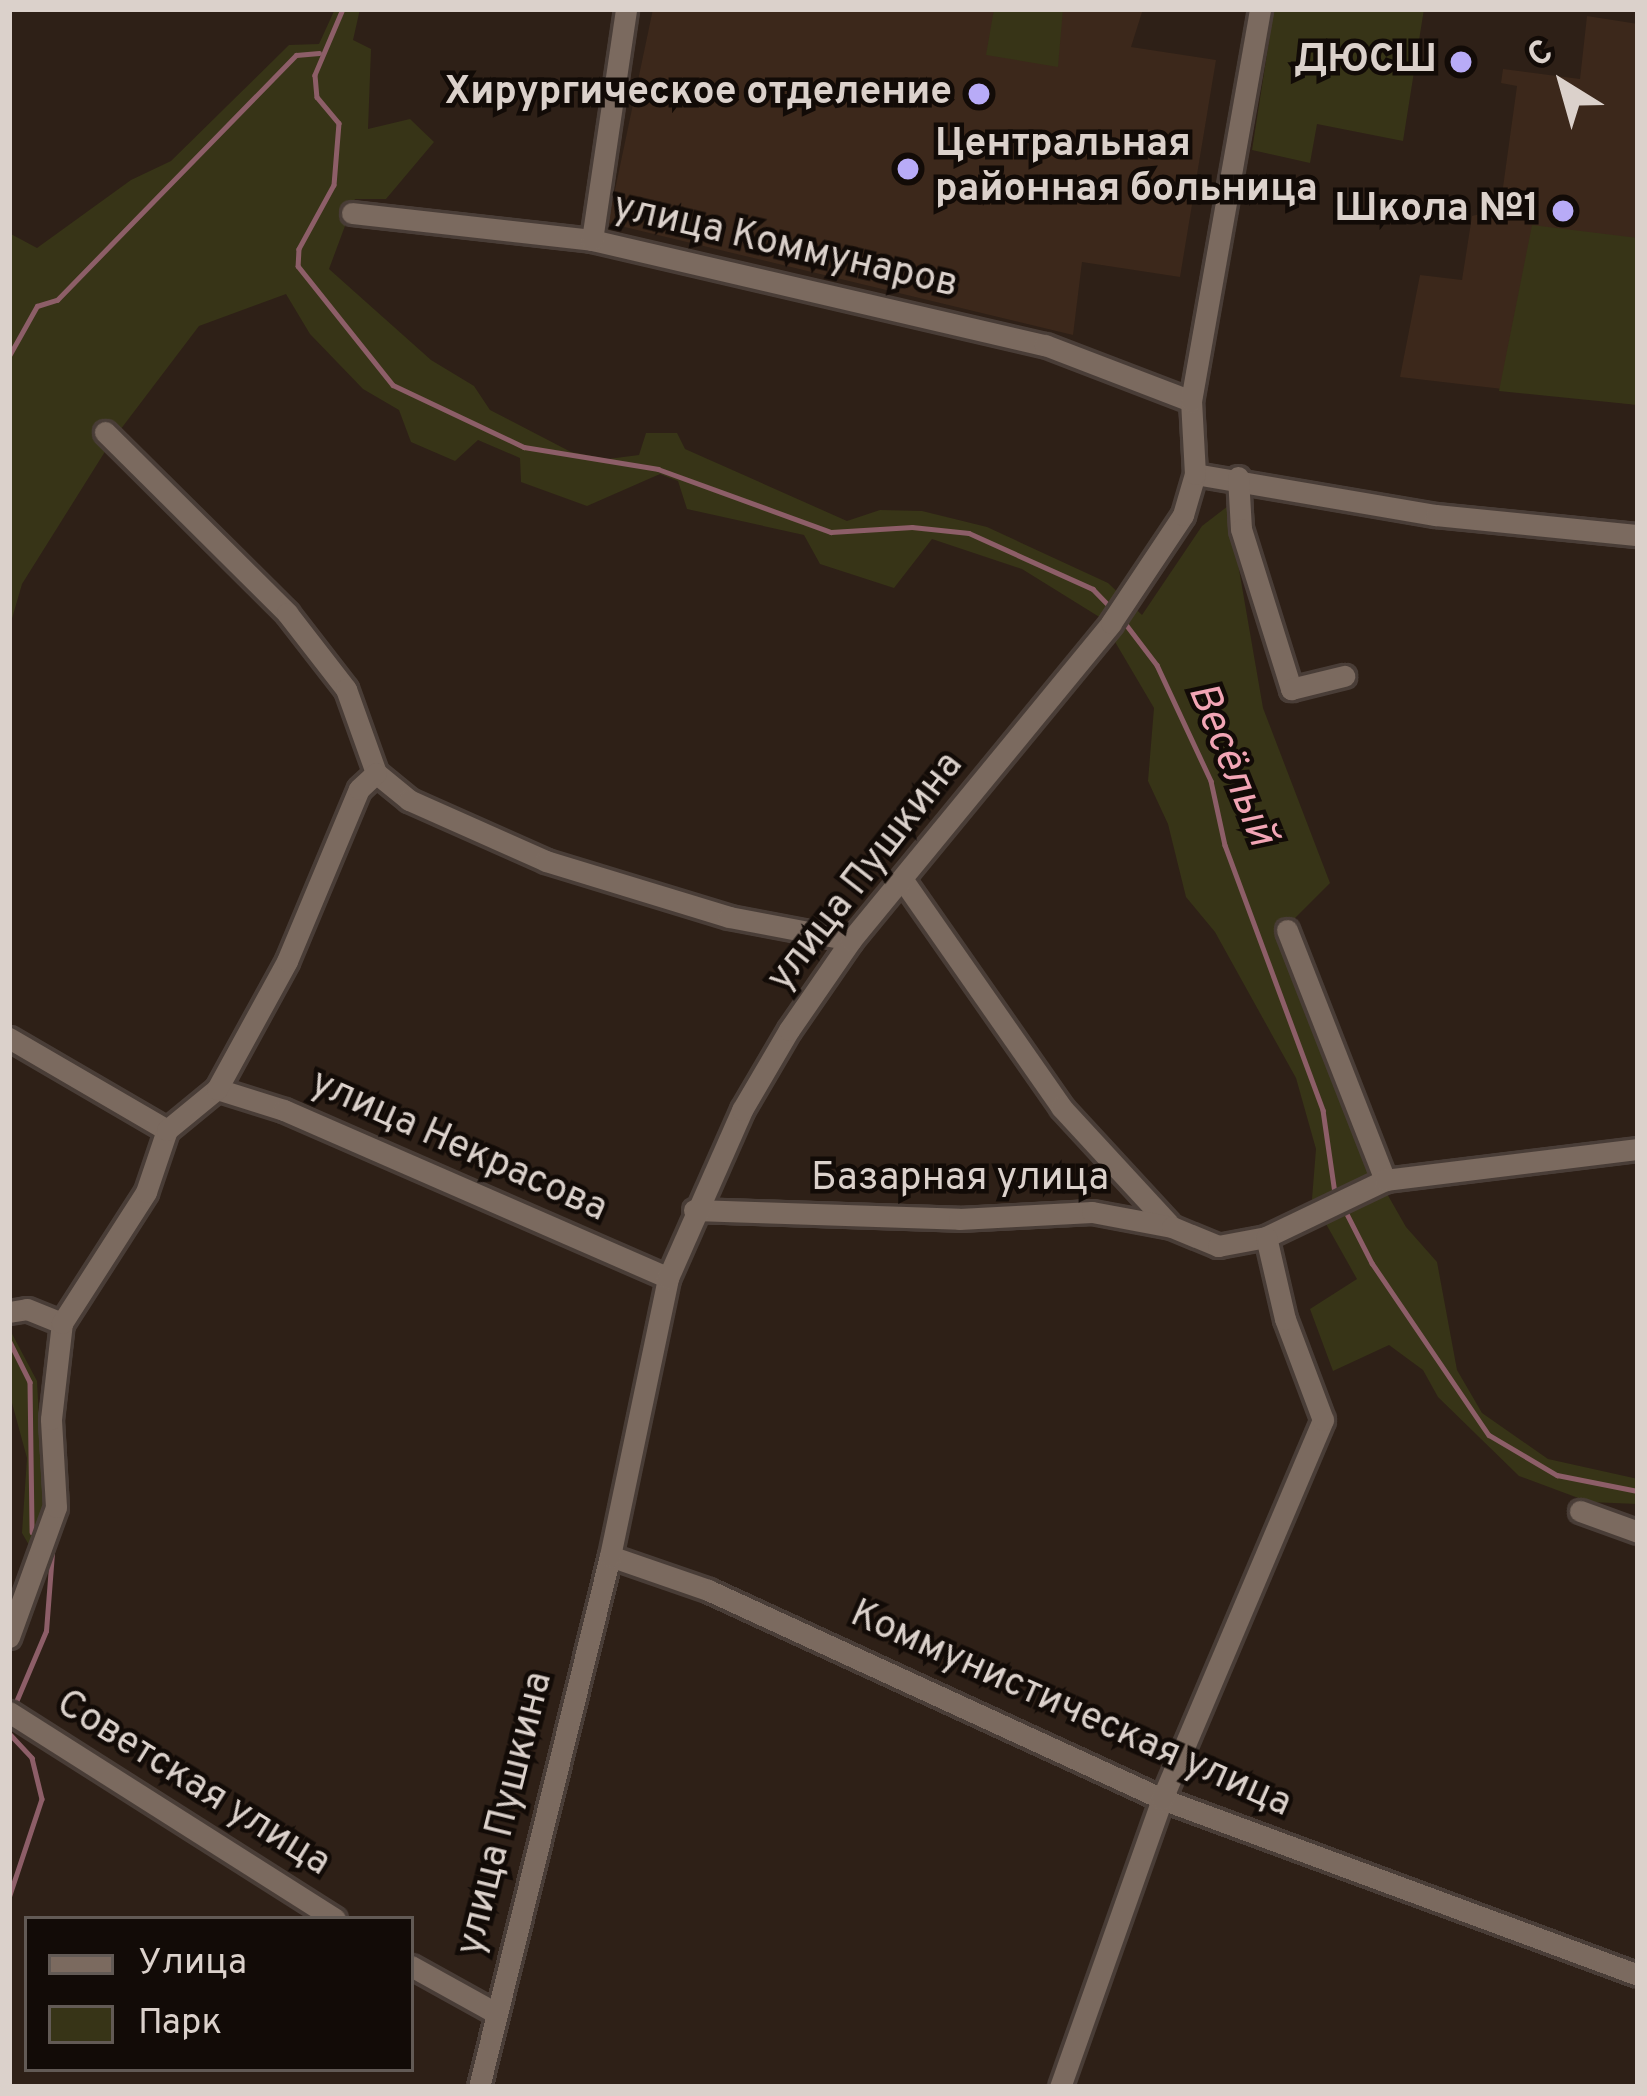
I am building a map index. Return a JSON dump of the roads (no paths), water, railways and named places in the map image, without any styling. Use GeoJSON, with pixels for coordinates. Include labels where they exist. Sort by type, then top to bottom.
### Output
{"type":"FeatureCollection","features":[{"type":"Feature","properties":{"kind":"street"},"geometry":{"type":"LineString","coordinates":[[592,240],[626,9]]}},
{"type":"Feature","properties":{"kind":"street","name":"улица Пушкина"},"geometry":{"type":"LineString","coordinates":[[479,2087],[610,1556],[668,1278],[694,1210],[742,1110],[851,940],[905,883],[1117,615],[1183,515],[1196,473],[1191,401],[1261,9]]}},
{"type":"Feature","properties":{"kind":"street","name":"улица Коммунаров"},"geometry":{"type":"LineString","coordinates":[[352,213],[592,240],[1046,346],[1191,401]]}},
{"type":"Feature","properties":{"kind":"street"},"geometry":{"type":"LineString","coordinates":[[105,432],[287,613],[346,689],[376,773],[436,817],[546,861],[729,917],[851,940]]}},
{"type":"Feature","properties":{"kind":"street"},"geometry":{"type":"LineString","coordinates":[[1196,473],[1436,515],[1638,535]]}},
{"type":"Feature","properties":{"kind":"street"},"geometry":{"type":"LineString","coordinates":[[1238,477],[1241,529],[1291,689],[1344,676]]}},
{"type":"Feature","properties":{"kind":"street"},"geometry":{"type":"LineString","coordinates":[[9,1636],[56,1507],[51,1419],[62,1323],[146,1192],[167,1130],[218,1089],[287,961],[359,788],[376,773]]}},
{"type":"Feature","properties":{"kind":"street"},"geometry":{"type":"LineString","coordinates":[[905,883],[1122,1182],[1172,1227]]}},
{"type":"Feature","properties":{"kind":"street"},"geometry":{"type":"LineString","coordinates":[[1287,931],[1385,1180]]}},
{"type":"Feature","properties":{"kind":"street"},"geometry":{"type":"LineString","coordinates":[[9,1037],[167,1130]]}},
{"type":"Feature","properties":{"kind":"street","name":"улица Некрасова"},"geometry":{"type":"LineString","coordinates":[[218,1089],[284,1110],[668,1278]]}},
{"type":"Feature","properties":{"kind":"street","name":"Базарная улица"},"geometry":{"type":"LineString","coordinates":[[694,1210],[959,1219],[1112,1214],[1172,1227],[1218,1246],[1266,1237],[1385,1180],[1638,1149]]}},
{"type":"Feature","properties":{"kind":"street"},"geometry":{"type":"LineString","coordinates":[[1112,1214],[1126,1199],[1122,1182]]}},
{"type":"Feature","properties":{"kind":"street"},"geometry":{"type":"LineString","coordinates":[[1060,2087],[1162,1799],[1323,1420],[1266,1237]]}},
{"type":"Feature","properties":{"kind":"street"},"geometry":{"type":"LineString","coordinates":[[9,1312],[26,1309],[62,1323]]}},
{"type":"Feature","properties":{"kind":"street"},"geometry":{"type":"LineString","coordinates":[[1580,1511],[1638,1532]]}},
{"type":"Feature","properties":{"kind":"street","name":"Коммунистическая улица"},"geometry":{"type":"LineString","coordinates":[[610,1556],[708,1590],[1162,1799],[1638,1975]]}},
{"type":"Feature","properties":{"kind":"street","name":"Советская улица"},"geometry":{"type":"LineString","coordinates":[[9,1712],[330,1916]]}},
{"type":"Feature","properties":{"kind":"street"},"geometry":{"type":"LineString","coordinates":[[414,1968],[494,2012]]}},
{"type":"Feature","properties":{"kind":"waterway","name":"Весёлый"},"geometry":{"type":"LineString","coordinates":[[343,9],[315,75],[317,97],[339,123],[334,185],[299,249],[298,266],[393,385],[524,447],[658,469],[831,532],[912,527],[969,533],[1093,589],[1114,611]]}},
{"type":"Feature","properties":{"kind":"waterway"},"geometry":{"type":"LineString","coordinates":[[9,356],[37,306],[57,300],[296,55],[319,53]]}},
{"type":"Feature","properties":{"kind":"waterway"},"geometry":{"type":"LineString","coordinates":[[1122,619],[1157,665],[1211,781],[1225,845],[1323,1110],[1335,1193]]}},
{"type":"Feature","properties":{"kind":"waterway","name":"Весёлый"},"geometry":{"type":"LineString","coordinates":[[1344,1208],[1372,1263],[1489,1435],[1557,1475],[1638,1491]]}},
{"type":"Feature","properties":{"kind":"waterway"},"geometry":{"type":"LineString","coordinates":[[9,1340],[30,1382],[32,1532],[41,1533]]}},
{"type":"Feature","properties":{"kind":"waterway"},"geometry":{"type":"LineString","coordinates":[[16,1702],[46,1631],[53,1541]]}},
{"type":"Feature","properties":{"kind":"waterway"},"geometry":{"type":"LineString","coordinates":[[9,1733],[32,1758],[42,1799],[9,1898]]}},
{"type":"Feature","properties":{"kind":"waterway"},"geometry":{"type":"LineString","coordinates":[[9,1955],[9,2009]]}},
{"type":"Feature","properties":{"kind":"place","name":"ДЮСШ"},"geometry":{"type":"Point","coordinates":[1461,62]}},
{"type":"Feature","properties":{"kind":"place","name":"Хирургическое отделение"},"geometry":{"type":"Point","coordinates":[979,94]}},
{"type":"Feature","properties":{"kind":"place","name":"Центральная районная больница"},"geometry":{"type":"Point","coordinates":[908,169]}},
{"type":"Feature","properties":{"kind":"place","name":"Школа №1"},"geometry":{"type":"Point","coordinates":[1563,211]}}]}
